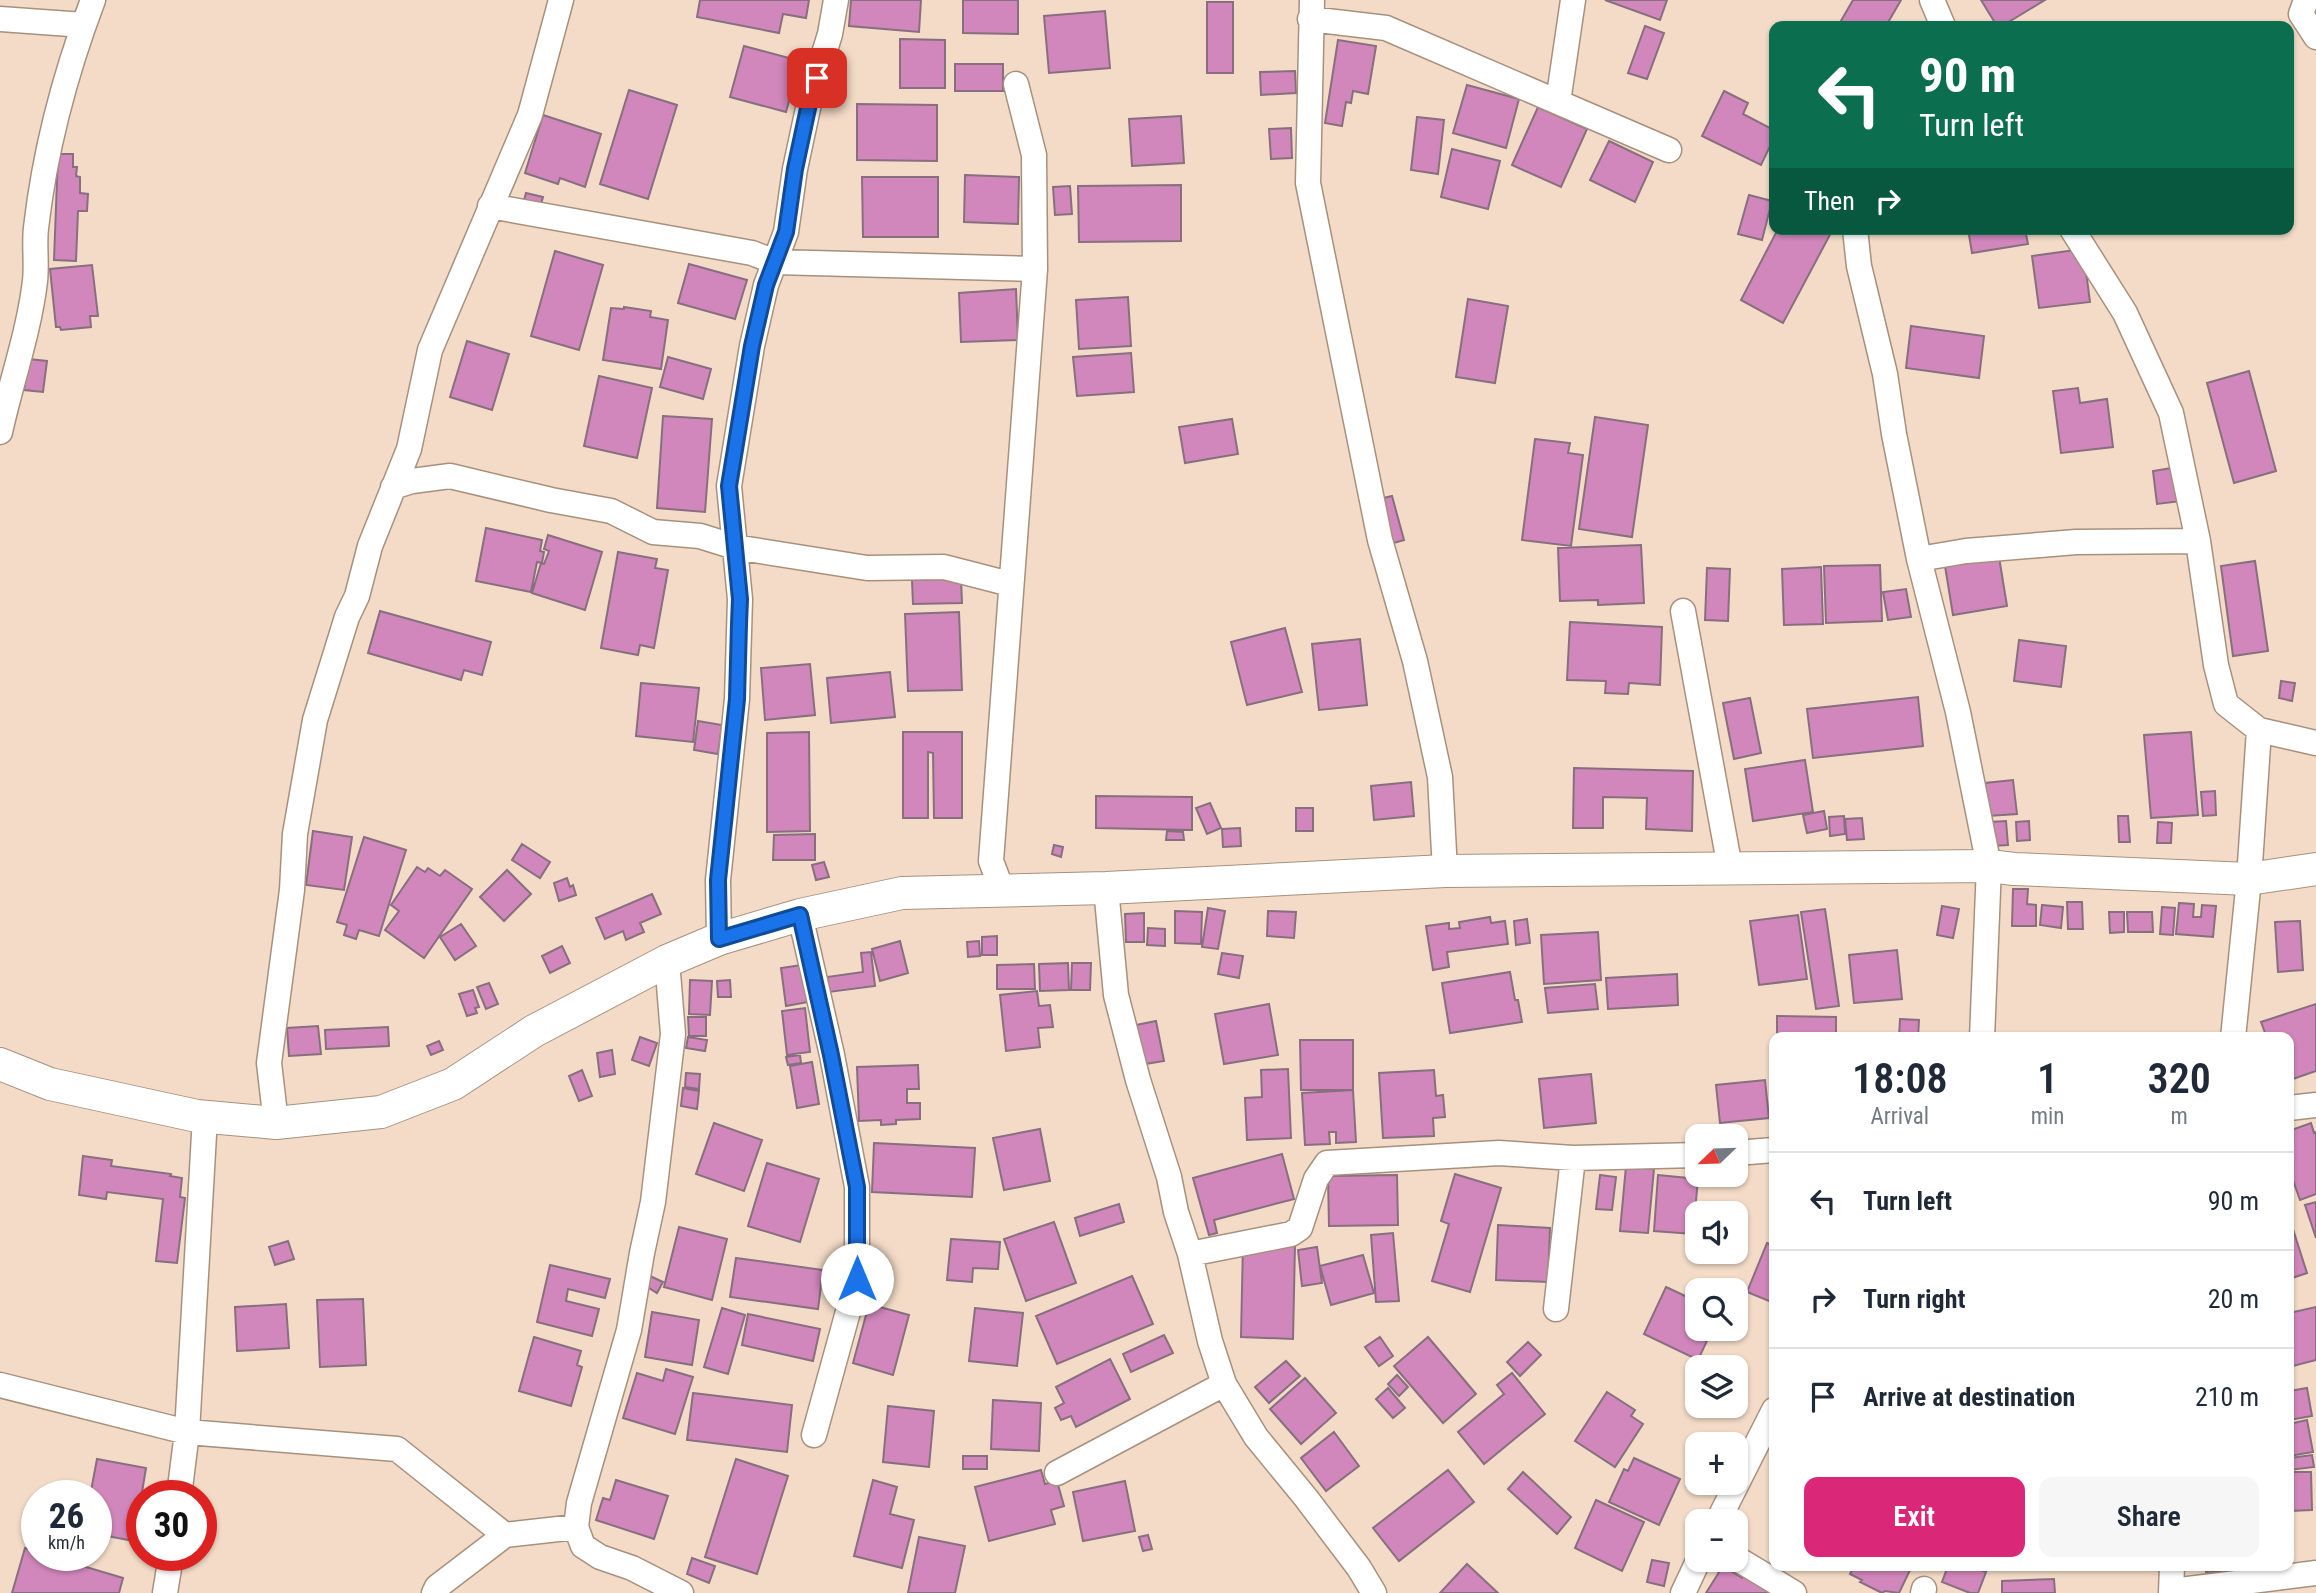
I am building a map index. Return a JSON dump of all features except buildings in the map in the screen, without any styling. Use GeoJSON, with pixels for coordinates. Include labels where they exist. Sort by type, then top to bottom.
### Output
{"type":"FeatureCollection","features":[{"type":"Feature","properties":{"kind":"street"},"geometry":{"type":"LineString","coordinates":[[0,432],[27,326],[35,280],[36,230],[46,159],[57,109],[93,0]]}},
{"type":"Feature","properties":{"kind":"street"},"geometry":{"type":"LineString","coordinates":[[276,1123],[269,1063],[292,890],[295,834],[315,720],[347,617],[357,596],[370,545],[409,449],[429,350],[530,114],[561,0]]}},
{"type":"Feature","properties":{"kind":"street"},"geometry":{"type":"LineString","coordinates":[[719,939],[718,880],[737,699],[740,599],[729,486],[752,346],[766,285],[786,232],[795,169],[810,99],[830,34],[836,0]]}},
{"type":"Feature","properties":{"kind":"street"},"geometry":{"type":"LineString","coordinates":[[1558,102],[1573,0]]}},
{"type":"Feature","properties":{"kind":"street"},"geometry":{"type":"LineString","coordinates":[[2306,0],[2301,14],[2316,37]]}},
{"type":"Feature","properties":{"kind":"street"},"geometry":{"type":"LineString","coordinates":[[1445,871],[1440,777],[1415,661],[1380,540],[1308,183],[1311,10],[1386,28],[1670,150]]}},
{"type":"Feature","properties":{"kind":"street"},"geometry":{"type":"LineString","coordinates":[[0,19],[84,25]]}},
{"type":"Feature","properties":{"kind":"street"},"geometry":{"type":"LineString","coordinates":[[1002,890],[990,861],[1035,269],[1034,155],[1016,84]]}},
{"type":"Feature","properties":{"kind":"street"},"geometry":{"type":"LineString","coordinates":[[490,206],[752,253],[775,262],[1035,269]]}},
{"type":"Feature","properties":{"kind":"street"},"geometry":{"type":"LineString","coordinates":[[1856,235],[1859,266],[1885,374],[1919,559],[1958,712],[1989,866],[1982,1032]]}},
{"type":"Feature","properties":{"kind":"street"},"geometry":{"type":"LineString","coordinates":[[2076,235],[2124,313],[2171,413],[2198,541],[2216,665],[2226,704],[2259,730],[2316,743]]}},
{"type":"Feature","properties":{"kind":"street"},"geometry":{"type":"LineString","coordinates":[[393,487],[412,481],[450,476],[611,511],[653,532],[700,536],[735,547],[867,568],[944,567],[1010,584]]}},
{"type":"Feature","properties":{"kind":"street"},"geometry":{"type":"LineString","coordinates":[[1919,559],[1966,551],[2076,542],[2198,541]]}},
{"type":"Feature","properties":{"kind":"street"},"geometry":{"type":"LineString","coordinates":[[1683,611],[1730,868]]}},
{"type":"Feature","properties":{"kind":"street"},"geometry":{"type":"LineString","coordinates":[[2234,1032],[2249,879],[2259,730]]}},
{"type":"Feature","properties":{"kind":"street"},"geometry":{"type":"LineString","coordinates":[[0,1064],[50,1084],[205,1116],[276,1123],[381,1112],[453,1084],[534,1031],[667,961],[719,939],[800,915],[902,893],[1106,888],[1445,871],[1989,866],[2249,879],[2316,869]]}},
{"type":"Feature","properties":{"kind":"street"},"geometry":{"type":"LineString","coordinates":[[1106,888],[1116,995],[1138,1080],[1169,1177],[1210,1341],[1224,1384],[1256,1437],[1359,1568],[1374,1593]]}},
{"type":"Feature","properties":{"kind":"street"},"geometry":{"type":"LineString","coordinates":[[800,915],[857,1187],[857,1279],[814,1435]]}},
{"type":"Feature","properties":{"kind":"street"},"geometry":{"type":"LineString","coordinates":[[667,961],[673,1034],[653,1202],[629,1330],[582,1492],[576,1527],[583,1546],[600,1557],[632,1567],[681,1593]]}},
{"type":"Feature","properties":{"kind":"street"},"geometry":{"type":"LineString","coordinates":[[2294,1107],[2316,1105]]}},
{"type":"Feature","properties":{"kind":"street"},"geometry":{"type":"LineString","coordinates":[[181,1480],[187,1432],[205,1116]]}},
{"type":"Feature","properties":{"kind":"street"},"geometry":{"type":"LineString","coordinates":[[1748,1152],[1769,1150]]}},
{"type":"Feature","properties":{"kind":"street"},"geometry":{"type":"LineString","coordinates":[[1189,1254],[1292,1234],[1300,1228],[1316,1179],[1327,1163],[1499,1153],[1573,1158],[1685,1155]]}},
{"type":"Feature","properties":{"kind":"street"},"geometry":{"type":"LineString","coordinates":[[1556,1309],[1573,1158]]}},
{"type":"Feature","properties":{"kind":"street"},"geometry":{"type":"LineString","coordinates":[[1056,1472],[1224,1384]]}},
{"type":"Feature","properties":{"kind":"street"},"geometry":{"type":"LineString","coordinates":[[0,1385],[187,1432],[397,1450],[505,1535]]}},
{"type":"Feature","properties":{"kind":"street"},"geometry":{"type":"LineString","coordinates":[[1724,1509],[1769,1420]]}},
{"type":"Feature","properties":{"kind":"street"},"geometry":{"type":"LineString","coordinates":[[434,1593],[437,1587],[505,1535],[576,1527]]}},
{"type":"Feature","properties":{"kind":"street"},"geometry":{"type":"LineString","coordinates":[[1748,1565],[1794,1593]]}},
{"type":"Feature","properties":{"kind":"street"},"geometry":{"type":"LineString","coordinates":[[164,1593],[168,1571]]}},
{"type":"Feature","properties":{"kind":"street"},"geometry":{"type":"LineString","coordinates":[[2172,1571],[2171,1592],[2316,1573]]}},
{"type":"Feature","properties":{"kind":"street"},"geometry":{"type":"LineString","coordinates":[[1683,1593],[1693,1572]]}},
{"type":"Feature","properties":{"kind":"route"},"geometry":{"type":"LineString","coordinates":[[817,78],[795,169],[786,232],[766,285],[752,346],[729,486],[740,599],[737,699],[718,880],[719,939],[800,915],[857,1187],[857,1279]]}}]}
